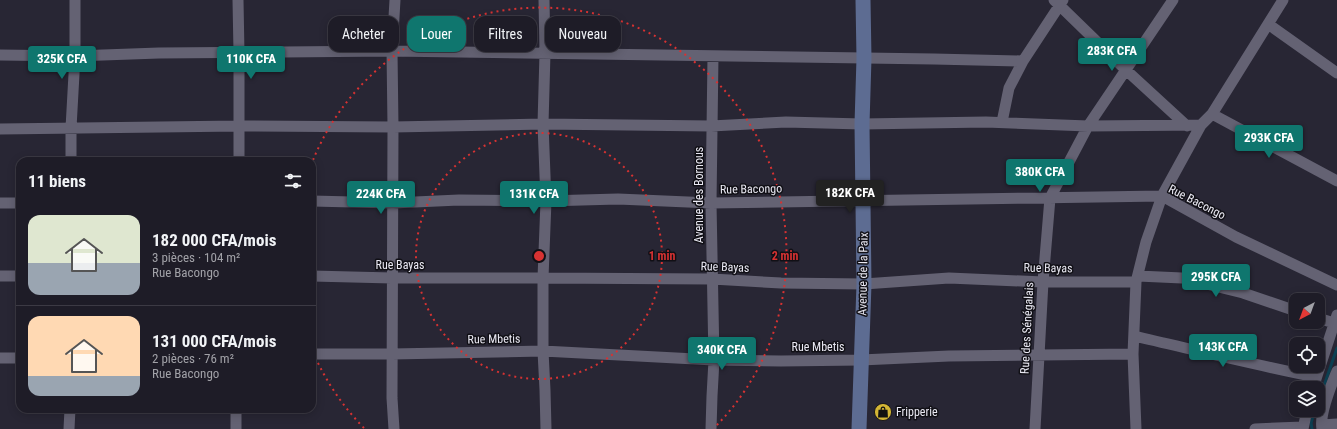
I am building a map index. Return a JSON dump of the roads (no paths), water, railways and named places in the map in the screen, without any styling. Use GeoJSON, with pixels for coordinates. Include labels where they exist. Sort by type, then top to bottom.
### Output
{"type":"FeatureCollection","features":[{"type":"Feature","properties":{"kind":"main road","name":"Avenue de la Paix"},"geometry":{"type":"LineString","coordinates":[[859,429],[864,284],[862,124],[864,58],[863,0]]}},
{"type":"Feature","properties":{"kind":"street"},"geometry":{"type":"LineString","coordinates":[[71,157],[70,128],[75,56],[75,0]]}},
{"type":"Feature","properties":{"kind":"street"},"geometry":{"type":"LineString","coordinates":[[238,0],[240,157]]}},
{"type":"Feature","properties":{"kind":"street"},"geometry":{"type":"LineString","coordinates":[[393,16],[394,0]]}},
{"type":"Feature","properties":{"kind":"street"},"geometry":{"type":"LineString","coordinates":[[544,0],[545,52],[543,124],[546,201],[543,278],[543,351],[546,390],[546,429]]}},
{"type":"Feature","properties":{"kind":"street","name":"Rue des Sénégalais"},"geometry":{"type":"LineString","coordinates":[[1035,429],[1038,355],[1050,198],[1088,126],[1173,0]]}},
{"type":"Feature","properties":{"kind":"street"},"geometry":{"type":"LineString","coordinates":[[1136,429],[1133,354],[1137,279],[1146,242],[1162,196],[1201,125],[1212,114],[1283,0]]}},
{"type":"Feature","properties":{"kind":"street"},"geometry":{"type":"LineString","coordinates":[[1002,122],[1009,88],[1023,61],[1059,2],[1126,70],[1187,126]]}},
{"type":"Feature","properties":{"kind":"street"},"geometry":{"type":"LineString","coordinates":[[1268,24],[1337,73]]}},
{"type":"Feature","properties":{"kind":"street"},"geometry":{"type":"LineString","coordinates":[[399,51],[545,52],[1023,61]]}},
{"type":"Feature","properties":{"kind":"street"},"geometry":{"type":"LineString","coordinates":[[0,55],[75,56],[159,53],[328,52]]}},
{"type":"Feature","properties":{"kind":"street"},"geometry":{"type":"LineString","coordinates":[[392,52],[392,398],[394,429]]}},
{"type":"Feature","properties":{"kind":"street","name":"Avenue des Bornous"},"geometry":{"type":"LineString","coordinates":[[711,429],[714,360],[711,203],[713,56]]}},
{"type":"Feature","properties":{"kind":"street"},"geometry":{"type":"LineString","coordinates":[[1212,114],[1337,181]]}},
{"type":"Feature","properties":{"kind":"street"},"geometry":{"type":"LineString","coordinates":[[0,129],[239,126],[393,127],[543,124],[711,126],[786,122],[862,124],[1002,122],[1088,126],[1201,125]]}},
{"type":"Feature","properties":{"kind":"street","name":"Rue Bacongo"},"geometry":{"type":"LineString","coordinates":[[316,201],[393,203],[458,200],[546,201],[618,199],[711,203],[1162,196],[1236,237],[1337,285]]}},
{"type":"Feature","properties":{"kind":"street"},"geometry":{"type":"LineString","coordinates":[[0,203],[16,203]]}},
{"type":"Feature","properties":{"kind":"street"},"geometry":{"type":"LineString","coordinates":[[0,276],[16,276]]}},
{"type":"Feature","properties":{"kind":"street","name":"Rue Bayas"},"geometry":{"type":"LineString","coordinates":[[316,276],[392,278],[712,279],[781,283],[864,284],[949,278],[1043,282],[1182,278],[1243,293],[1289,309]]}},
{"type":"Feature","properties":{"kind":"street"},"geometry":{"type":"LineString","coordinates":[[1315,381],[1336,319],[1325,318]]}},
{"type":"Feature","properties":{"kind":"street"},"geometry":{"type":"LineString","coordinates":[[1134,336],[1265,367],[1316,377]]}},
{"type":"Feature","properties":{"kind":"street","name":"Rue Mbetis"},"geometry":{"type":"LineString","coordinates":[[316,354],[543,351],[714,360],[862,360],[949,356],[1133,354]]}},
{"type":"Feature","properties":{"kind":"street"},"geometry":{"type":"LineString","coordinates":[[0,358],[16,358]]}},
{"type":"Feature","properties":{"kind":"street"},"geometry":{"type":"LineString","coordinates":[[1337,371],[1324,410],[1322,427],[1337,424]]}},
{"type":"Feature","properties":{"kind":"street"},"geometry":{"type":"LineString","coordinates":[[69,429],[70,413]]}},
{"type":"Feature","properties":{"kind":"street"},"geometry":{"type":"LineString","coordinates":[[236,413],[236,429]]}},
{"type":"Feature","properties":{"kind":"street"},"geometry":{"type":"LineString","coordinates":[[1255,429],[1303,428],[1305,417]]}},
{"type":"Feature","properties":{"kind":"waterway"},"geometry":{"type":"LineString","coordinates":[[1325,383],[1337,348]]}},
{"type":"Feature","properties":{"kind":"waterway"},"geometry":{"type":"LineString","coordinates":[[1312,429],[1311,423],[1313,417]]}},
{"type":"Feature","properties":{"kind":"place","name":"Fripperie"},"geometry":{"type":"Point","coordinates":[883,412]}}]}
